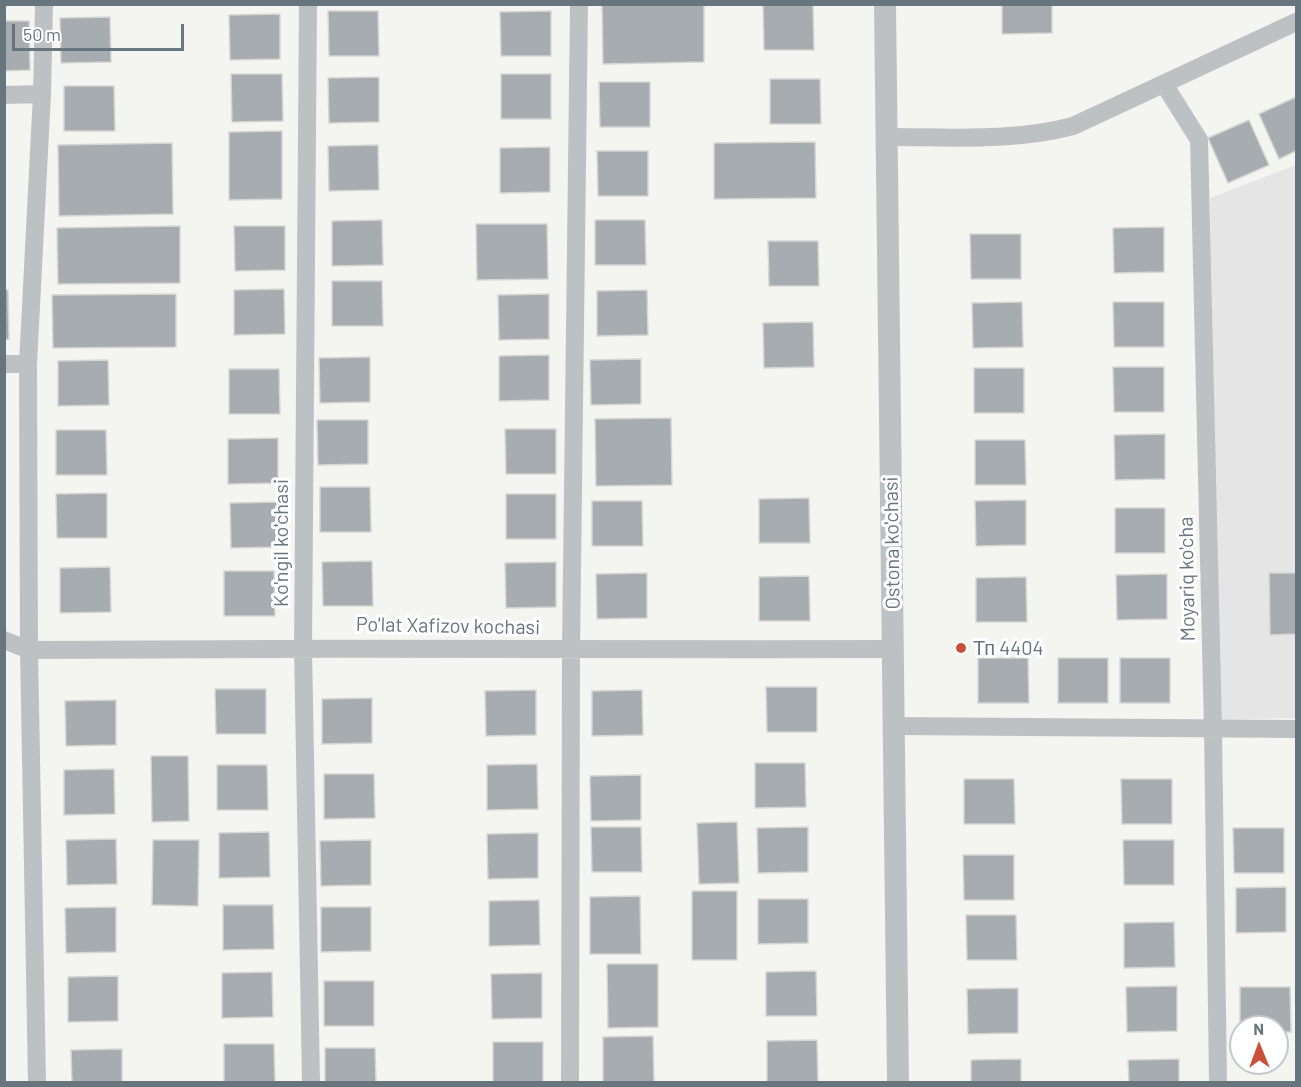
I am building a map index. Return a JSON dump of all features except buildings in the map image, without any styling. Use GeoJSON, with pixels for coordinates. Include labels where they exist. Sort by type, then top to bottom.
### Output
{"type":"FeatureCollection","features":[{"type":"Feature","properties":{"kind":"street"},"geometry":{"type":"LineString","coordinates":[[37,1083],[28,364],[42,94],[44,4]]}},
{"type":"Feature","properties":{"kind":"street","name":"Ko'ngil ko'chasi"},"geometry":{"type":"LineString","coordinates":[[308,4],[303,648],[311,1083]]}},
{"type":"Feature","properties":{"kind":"street"},"geometry":{"type":"LineString","coordinates":[[570,1083],[571,650],[579,4]]}},
{"type":"Feature","properties":{"kind":"street","name":"Ostona ko'chasi"},"geometry":{"type":"LineString","coordinates":[[885,4],[898,1083]]}},
{"type":"Feature","properties":{"kind":"street"},"geometry":{"type":"LineString","coordinates":[[888,137],[993,137],[1048,133],[1073,126],[1296,22]]}},
{"type":"Feature","properties":{"kind":"street","name":"Moyariq ko'cha"},"geometry":{"type":"LineString","coordinates":[[1164,84],[1199,140],[1213,729],[1218,1083]]}},
{"type":"Feature","properties":{"kind":"street"},"geometry":{"type":"LineString","coordinates":[[4,95],[42,94]]}},
{"type":"Feature","properties":{"kind":"street"},"geometry":{"type":"LineString","coordinates":[[4,364],[28,364]]}},
{"type":"Feature","properties":{"kind":"street","name":"Po'lat Xafizov kochasi"},"geometry":{"type":"LineString","coordinates":[[4,640],[30,650],[893,649]]}},
{"type":"Feature","properties":{"kind":"street"},"geometry":{"type":"LineString","coordinates":[[894,726],[1296,729]]}},
{"type":"Feature","properties":{"kind":"shaded area"},"geometry":{"type":"Polygon","coordinates":[[[1296,165],[1296,718],[1219,719],[1210,198],[1296,165]]]}},
{"type":"Feature","properties":{"kind":"place","name":"Тп 4404"},"geometry":{"type":"Point","coordinates":[961,648]}}]}
